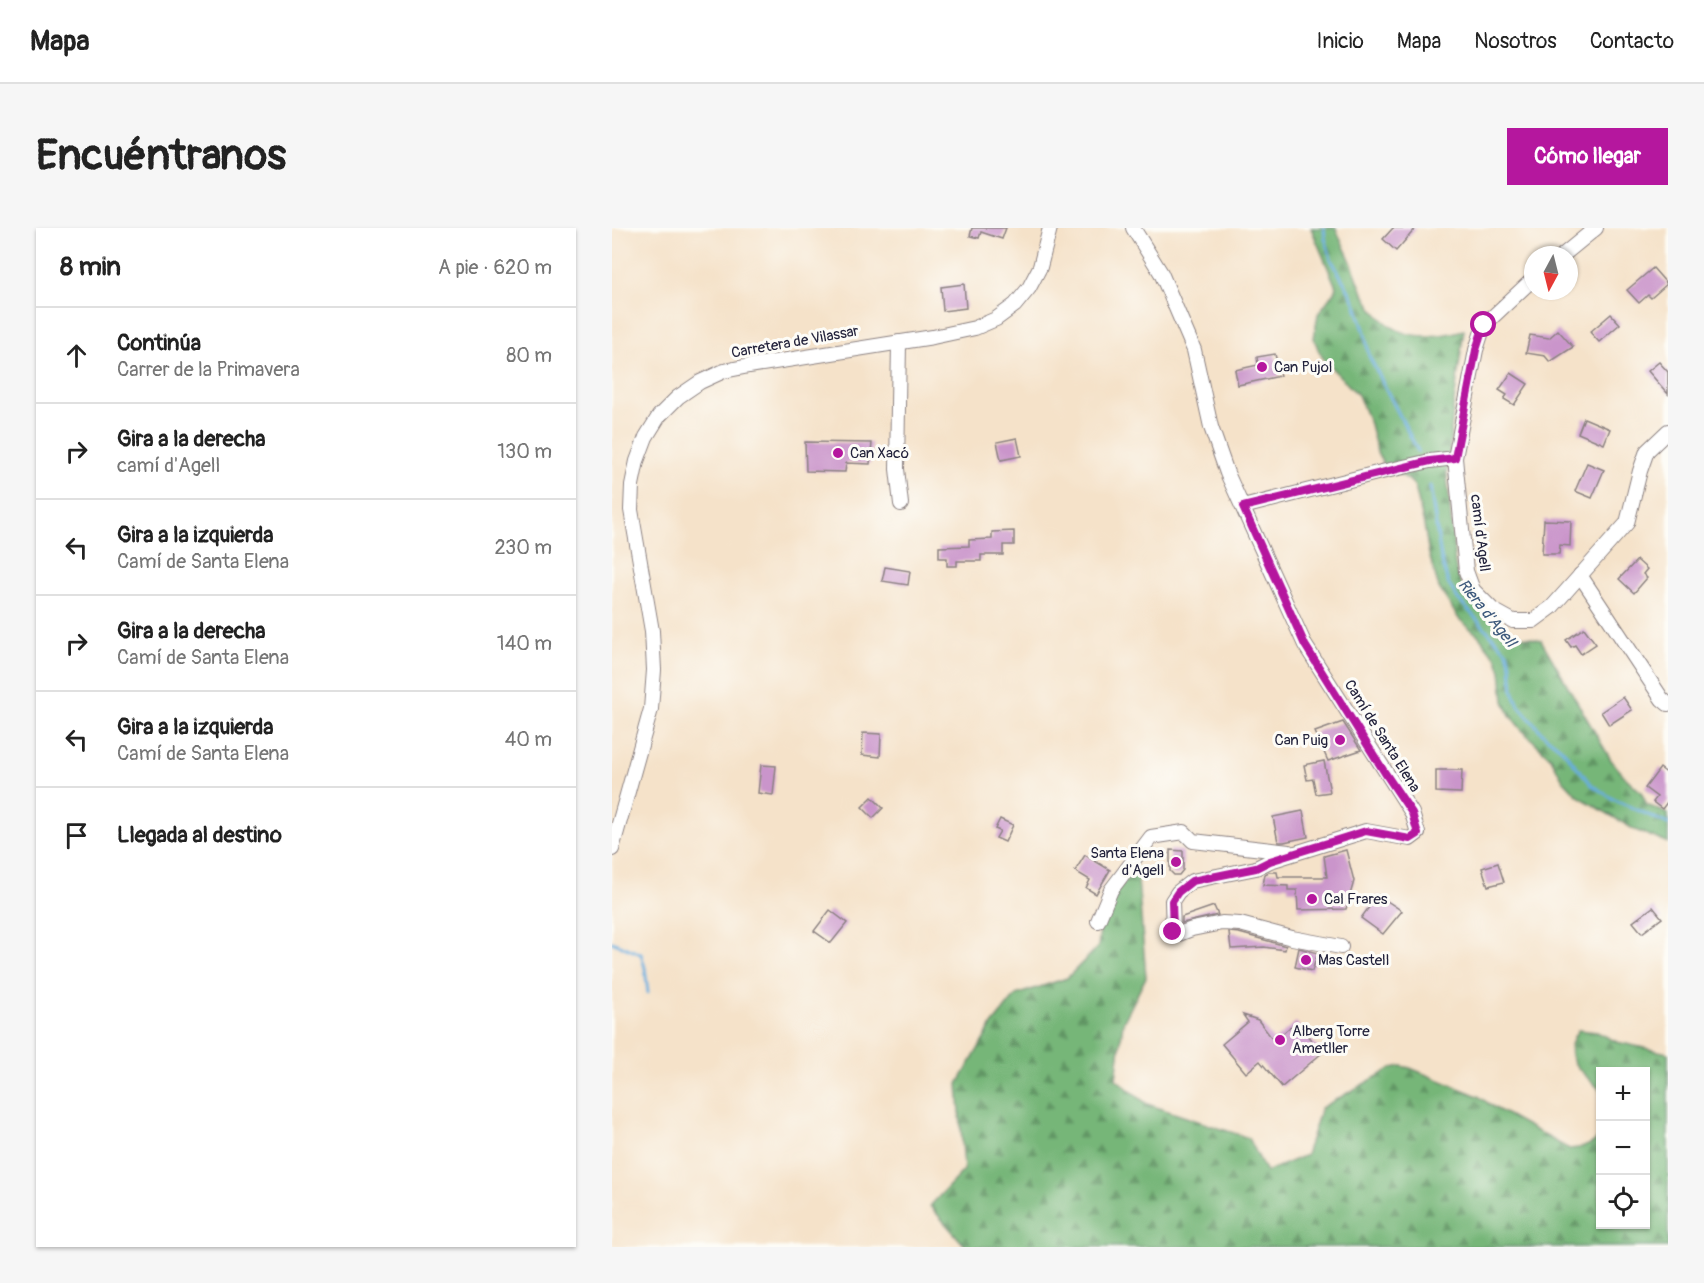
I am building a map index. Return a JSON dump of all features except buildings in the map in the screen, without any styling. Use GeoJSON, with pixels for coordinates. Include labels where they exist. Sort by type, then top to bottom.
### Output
{"type":"FeatureCollection","features":[{"type":"Feature","properties":{"kind":"street","name":"Carretera de Vilassar"},"geometry":{"type":"LineString","coordinates":[[612,849],[651,709],[654,670],[652,631],[632,510],[632,485],[637,460],[646,436],[659,416],[678,397],[700,382],[724,371],[975,328],[996,319],[1015,305],[1029,288],[1040,267],[1050,228]]}},
{"type":"Feature","properties":{"kind":"street","name":"Camí de Santa Elena"},"geometry":{"type":"LineString","coordinates":[[1133,228],[1161,273],[1194,350],[1212,427],[1227,473],[1305,645],[1412,813],[1418,834],[1410,839],[1366,831],[1270,861],[1256,868],[1192,881],[1178,892],[1172,901],[1173,932],[1176,935],[1222,923],[1240,924],[1292,938],[1341,947]]}},
{"type":"Feature","properties":{"kind":"street"},"geometry":{"type":"LineString","coordinates":[[1574,246],[1596,228]]}},
{"type":"Feature","properties":{"kind":"street","name":"camí d'Agell"},"geometry":{"type":"LineString","coordinates":[[1524,287],[1484,325],[1476,350],[1455,458],[1466,572],[1473,590],[1493,610],[1513,621],[1533,621],[1552,607],[1627,523],[1647,451],[1668,431]]}},
{"type":"Feature","properties":{"kind":"street"},"geometry":{"type":"LineString","coordinates":[[899,342],[897,469],[902,504]]}},
{"type":"Feature","properties":{"kind":"street"},"geometry":{"type":"LineString","coordinates":[[1243,507],[1430,461],[1455,458]]}},
{"type":"Feature","properties":{"kind":"street"},"geometry":{"type":"LineString","coordinates":[[1580,575],[1662,699],[1668,704]]}},
{"type":"Feature","properties":{"kind":"street"},"geometry":{"type":"LineString","coordinates":[[1098,921],[1111,890],[1151,837],[1184,832],[1193,841],[1297,852]]}},
{"type":"Feature","properties":{"kind":"green space"},"geometry":{"type":"Polygon","coordinates":[[[1311,228],[1336,228],[1365,296],[1384,321],[1395,329],[1420,336],[1448,334],[1464,330],[1447,475],[1457,574],[1465,593],[1510,634],[1541,640],[1611,760],[1641,792],[1647,805],[1668,814],[1668,843],[1635,830],[1578,796],[1563,780],[1551,758],[1510,715],[1504,701],[1501,671],[1497,659],[1479,636],[1459,619],[1439,588],[1429,554],[1415,487],[1406,478],[1386,470],[1377,452],[1370,424],[1358,395],[1324,360],[1318,349],[1314,338],[1318,314],[1336,287],[1311,228]]]}},
{"type":"Feature","properties":{"kind":"green space"},"geometry":{"type":"Polygon","coordinates":[[[1137,868],[1146,977],[1123,1023],[1116,1079],[1147,1104],[1249,1138],[1266,1172],[1306,1155],[1321,1108],[1392,1068],[1401,1066],[1478,1096],[1495,1108],[1569,1149],[1586,1146],[1596,1140],[1596,1229],[1650,1229],[1650,1067],[1596,1067],[1596,1086],[1575,1064],[1570,1049],[1578,1030],[1597,1032],[1617,1042],[1668,1053],[1668,1247],[966,1247],[930,1206],[964,1170],[958,1084],[992,1025],[1016,995],[1067,978],[1098,947],[1103,906],[1137,868]]]}},
{"type":"Feature","properties":{"kind":"waterway","name":"Riera d'Agell"},"geometry":{"type":"LineString","coordinates":[[1324,228],[1331,259],[1355,302],[1365,333],[1369,356],[1418,451]]}},
{"type":"Feature","properties":{"kind":"waterway","name":"Riera d'Agell"},"geometry":{"type":"LineString","coordinates":[[1430,486],[1441,558],[1448,583],[1458,599],[1507,652],[1511,665],[1513,691],[1519,706],[1544,735],[1562,749],[1592,785],[1613,799],[1668,824]]}},
{"type":"Feature","properties":{"kind":"waterway"},"geometry":{"type":"LineString","coordinates":[[612,942],[641,954],[648,993]]}},
{"type":"Feature","properties":{"kind":"place","name":"Can Pujol"},"geometry":{"type":"Point","coordinates":[1262,367]}},
{"type":"Feature","properties":{"kind":"place","name":"Can Xacó"},"geometry":{"type":"Point","coordinates":[838,453]}},
{"type":"Feature","properties":{"kind":"place","name":"Can Puig"},"geometry":{"type":"Point","coordinates":[1340,740]}},
{"type":"Feature","properties":{"kind":"place","name":"Santa Elena d'Agell"},"geometry":{"type":"Point","coordinates":[1176,862]}},
{"type":"Feature","properties":{"kind":"place","name":"Cal Frares"},"geometry":{"type":"Point","coordinates":[1312,899]}},
{"type":"Feature","properties":{"kind":"place","name":"Mas Castell"},"geometry":{"type":"Point","coordinates":[1306,960]}},
{"type":"Feature","properties":{"kind":"place","name":"Alberg Torre Ametller"},"geometry":{"type":"Point","coordinates":[1280,1040]}},
{"type":"Feature","properties":{"kind":"route"},"geometry":{"type":"LineString","coordinates":[[1173,932],[1172,901],[1178,892],[1192,881],[1256,868],[1270,861],[1366,831],[1410,839],[1418,834],[1412,813],[1305,645],[1243,507],[1377,473],[1455,458],[1476,350],[1484,325]]}}]}
